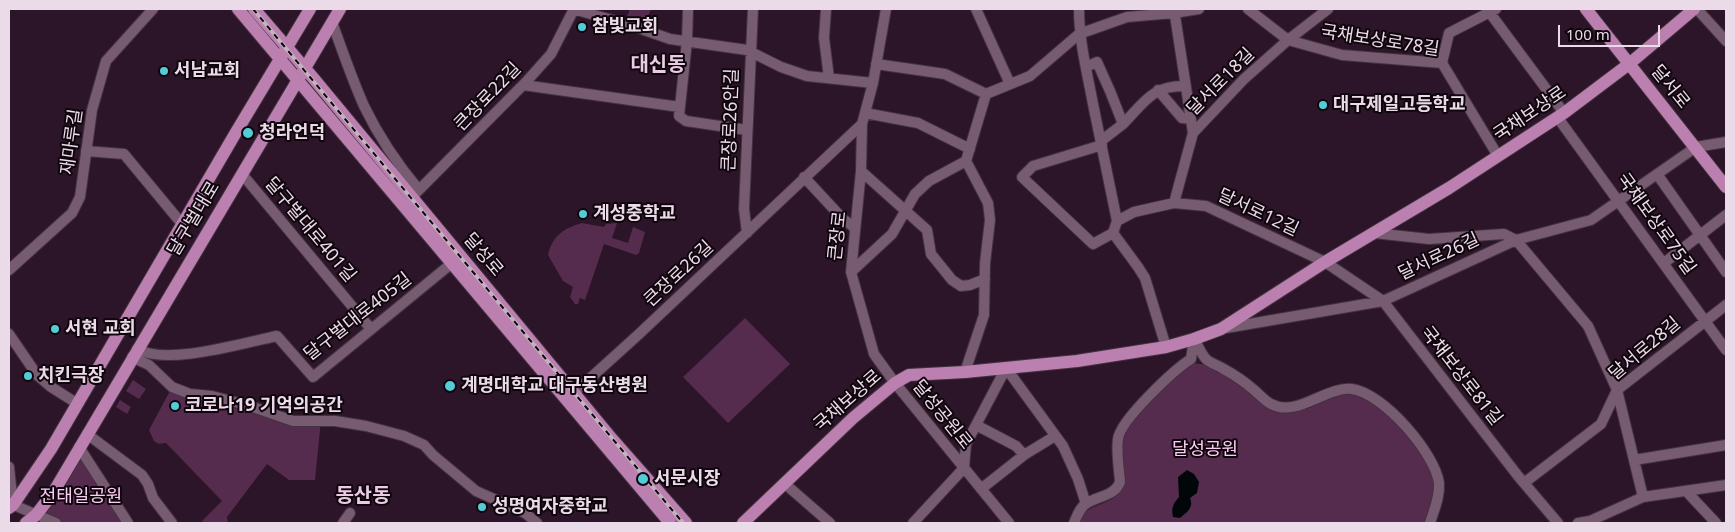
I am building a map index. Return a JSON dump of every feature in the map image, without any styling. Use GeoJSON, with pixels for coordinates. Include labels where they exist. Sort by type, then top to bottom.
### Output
{"type":"FeatureCollection","features":[{"type":"Feature","properties":{"kind":"main road"},"geometry":{"type":"LineString","coordinates":[[238,9],[284,53],[298,80],[456,260],[594,435],[670,523]]}},
{"type":"Feature","properties":{"kind":"main road","name":"달성로"},"geometry":{"type":"LineString","coordinates":[[254,9],[284,53],[305,68],[416,194],[456,260],[575,392],[612,439],[686,523]]}},
{"type":"Feature","properties":{"kind":"main road","name":"달구벌대로"},"geometry":{"type":"LineString","coordinates":[[10,505],[33,477],[78,404],[310,9]]}},
{"type":"Feature","properties":{"kind":"main road","name":"달구벌대로"},"geometry":{"type":"LineString","coordinates":[[31,519],[53,492],[340,9]]}},
{"type":"Feature","properties":{"kind":"main road","name":"달서로"},"geometry":{"type":"LineString","coordinates":[[1586,9],[1696,147],[1726,188]]}},
{"type":"Feature","properties":{"kind":"main road","name":"국채보상로"},"geometry":{"type":"LineString","coordinates":[[742,523],[853,418],[894,383],[909,375],[965,372],[1077,361],[1166,347],[1220,329],[1561,115],[1629,64],[1696,9]]}},
{"type":"Feature","properties":{"kind":"street","name":"재마루길"},"geometry":{"type":"LineString","coordinates":[[9,270],[72,213],[80,197],[92,110],[106,62],[153,9]]}},
{"type":"Feature","properties":{"kind":"street","name":"큰장로22길"},"geometry":{"type":"LineString","coordinates":[[416,194],[551,54],[573,9],[630,25],[670,39],[750,52],[807,76],[873,83]]}},
{"type":"Feature","properties":{"kind":"street"},"geometry":{"type":"LineString","coordinates":[[679,112],[687,41],[688,9]]}},
{"type":"Feature","properties":{"kind":"street","name":"큰장로26안길"},"geometry":{"type":"LineString","coordinates":[[746,233],[744,209],[753,9]]}},
{"type":"Feature","properties":{"kind":"street"},"geometry":{"type":"LineString","coordinates":[[826,9],[824,38],[829,78]]}},
{"type":"Feature","properties":{"kind":"street","name":"큰장로"},"geometry":{"type":"LineString","coordinates":[[886,9],[873,83],[862,124],[861,171],[851,272],[874,354],[894,383]]}},
{"type":"Feature","properties":{"kind":"street"},"geometry":{"type":"LineString","coordinates":[[976,9],[1010,84]]}},
{"type":"Feature","properties":{"kind":"street"},"geometry":{"type":"LineString","coordinates":[[1079,9],[1079,34],[1086,67],[1101,143],[1117,221],[1113,233],[1093,244],[1022,177],[1033,166],[1101,143],[1158,90],[1175,85],[1186,86]]}},
{"type":"Feature","properties":{"kind":"street"},"geometry":{"type":"LineString","coordinates":[[876,64],[945,74],[986,94],[1030,76],[1079,34],[1128,17],[1196,9]]}},
{"type":"Feature","properties":{"kind":"street","name":"국채보상로78길"},"geometry":{"type":"LineString","coordinates":[[1248,9],[1288,40],[1342,55],[1442,64],[1498,156]]}},
{"type":"Feature","properties":{"kind":"street","name":"달서로18길"},"geometry":{"type":"LineString","coordinates":[[1174,203],[1193,133],[1244,79],[1288,40],[1328,9]]}},
{"type":"Feature","properties":{"kind":"street"},"geometry":{"type":"LineString","coordinates":[[1696,9],[1726,41]]}},
{"type":"Feature","properties":{"kind":"street"},"geometry":{"type":"LineString","coordinates":[[1442,64],[1449,34],[1491,10]]}},
{"type":"Feature","properties":{"kind":"street","name":"국채보상로75길"},"geometry":{"type":"LineString","coordinates":[[1491,10],[1619,201],[1726,350]]}},
{"type":"Feature","properties":{"kind":"street"},"geometry":{"type":"LineString","coordinates":[[1174,11],[1193,133]]}},
{"type":"Feature","properties":{"kind":"street"},"geometry":{"type":"LineString","coordinates":[[332,22],[364,106],[408,177],[416,194]]}},
{"type":"Feature","properties":{"kind":"street"},"geometry":{"type":"LineString","coordinates":[[1086,67],[1097,62],[1123,124]]}},
{"type":"Feature","properties":{"kind":"street"},"geometry":{"type":"LineString","coordinates":[[523,85],[679,112],[686,121],[747,130]]}},
{"type":"Feature","properties":{"kind":"street"},"geometry":{"type":"LineString","coordinates":[[1158,90],[1182,118],[1191,119]]}},
{"type":"Feature","properties":{"kind":"street"},"geometry":{"type":"LineString","coordinates":[[851,272],[892,234],[915,194],[929,181],[966,161],[986,94]]}},
{"type":"Feature","properties":{"kind":"street"},"geometry":{"type":"LineString","coordinates":[[865,113],[918,122],[970,149]]}},
{"type":"Feature","properties":{"kind":"street","name":"큰장로26길"},"geometry":{"type":"LineString","coordinates":[[575,392],[862,124]]}},
{"type":"Feature","properties":{"kind":"street"},"geometry":{"type":"LineString","coordinates":[[1696,147],[1726,142]]}},
{"type":"Feature","properties":{"kind":"street","name":"달서로26길"},"geometry":{"type":"LineString","coordinates":[[1220,329],[1383,301],[1516,240],[1591,220],[1696,147]]}},
{"type":"Feature","properties":{"kind":"street","name":"달구벌대로"},"geometry":{"type":"LineString","coordinates":[[86,151],[124,154],[182,224]]}},
{"type":"Feature","properties":{"kind":"street"},"geometry":{"type":"LineString","coordinates":[[965,372],[984,314],[990,220],[988,203],[966,161]]}},
{"type":"Feature","properties":{"kind":"street"},"geometry":{"type":"LineString","coordinates":[[861,171],[927,230],[931,254],[952,280],[961,286],[970,285],[985,279]]}},
{"type":"Feature","properties":{"kind":"street","name":"달구벌대로401길"},"geometry":{"type":"LineString","coordinates":[[242,174],[371,329]]}},
{"type":"Feature","properties":{"kind":"street"},"geometry":{"type":"LineString","coordinates":[[1657,174],[1726,272]]}},
{"type":"Feature","properties":{"kind":"street"},"geometry":{"type":"LineString","coordinates":[[804,177],[843,219],[855,228]]}},
{"type":"Feature","properties":{"kind":"street","name":"달서로12길"},"geometry":{"type":"LineString","coordinates":[[1117,221],[1134,212],[1174,203],[1206,206],[1325,262]]}},
{"type":"Feature","properties":{"kind":"street"},"geometry":{"type":"LineString","coordinates":[[1664,263],[1726,215]]}},
{"type":"Feature","properties":{"kind":"street"},"geometry":{"type":"LineString","coordinates":[[1113,233],[1145,278],[1166,347]]}},
{"type":"Feature","properties":{"kind":"street"},"geometry":{"type":"LineString","coordinates":[[1374,233],[1429,239],[1504,234],[1516,240],[1588,326],[1617,390],[1643,497]]}},
{"type":"Feature","properties":{"kind":"street","name":"달구벌대로405길"},"geometry":{"type":"LineString","coordinates":[[134,353],[181,356],[277,336],[314,378],[456,260]]}},
{"type":"Feature","properties":{"kind":"street","name":"국채보상로81길"},"geometry":{"type":"LineString","coordinates":[[1325,262],[1383,301],[1524,483],[1558,523]]}},
{"type":"Feature","properties":{"kind":"street","name":"달서로28길"},"geometry":{"type":"LineString","coordinates":[[1524,483],[1601,424],[1617,390],[1726,305]]}},
{"type":"Feature","properties":{"kind":"street"},"geometry":{"type":"LineString","coordinates":[[9,334],[37,375],[51,387],[78,404]]}},
{"type":"Feature","properties":{"kind":"street"},"geometry":{"type":"LineString","coordinates":[[1074,523],[1086,504],[1118,488],[1120,482],[1118,437],[1128,418],[1180,366],[1191,359],[1194,339]]}},
{"type":"Feature","properties":{"kind":"street"},"geometry":{"type":"LineString","coordinates":[[1194,339],[1206,359],[1246,383],[1271,404],[1286,408],[1334,392],[1351,389],[1368,394],[1374,398],[1396,416],[1434,465],[1439,483],[1439,496],[1430,523]]}},
{"type":"Feature","properties":{"kind":"street"},"geometry":{"type":"LineString","coordinates":[[134,353],[172,387],[190,394],[212,396],[250,406],[293,421],[335,421],[366,426],[404,436],[424,445],[433,455],[476,491],[526,514],[537,523]]}},
{"type":"Feature","properties":{"kind":"street"},"geometry":{"type":"LineString","coordinates":[[1006,368],[1067,454],[1086,504]]}},
{"type":"Feature","properties":{"kind":"street","name":"달성공원로"},"geometry":{"type":"LineString","coordinates":[[964,468],[966,444],[1006,368]]}},
{"type":"Feature","properties":{"kind":"street","name":"달성공원로"},"geometry":{"type":"LineString","coordinates":[[894,383],[1009,523]]}},
{"type":"Feature","properties":{"kind":"street","name":"달성공원로"},"geometry":{"type":"LineString","coordinates":[[976,425],[1016,446],[1024,455]]}},
{"type":"Feature","properties":{"kind":"street"},"geometry":{"type":"LineString","coordinates":[[87,434],[142,475],[148,484],[153,498],[172,523]]}},
{"type":"Feature","properties":{"kind":"street"},"geometry":{"type":"LineString","coordinates":[[982,489],[1024,455],[1055,436]]}},
{"type":"Feature","properties":{"kind":"street"},"geometry":{"type":"LineString","coordinates":[[1634,460],[1726,445]]}},
{"type":"Feature","properties":{"kind":"street"},"geometry":{"type":"LineString","coordinates":[[79,447],[128,523]]}},
{"type":"Feature","properties":{"kind":"street"},"geometry":{"type":"LineString","coordinates":[[9,467],[10,505],[31,519],[56,523]]}},
{"type":"Feature","properties":{"kind":"street"},"geometry":{"type":"LineString","coordinates":[[913,523],[964,468]]}},
{"type":"Feature","properties":{"kind":"street"},"geometry":{"type":"LineString","coordinates":[[784,483],[830,523]]}},
{"type":"Feature","properties":{"kind":"street"},"geometry":{"type":"LineString","coordinates":[[1578,523],[1590,521],[1643,497],[1726,485]]}},
{"type":"Feature","properties":{"kind":"street"},"geometry":{"type":"LineString","coordinates":[[1686,491],[1716,523]]}},
{"type":"Feature","properties":{"kind":"street"},"geometry":{"type":"LineString","coordinates":[[343,523],[350,513]]}},
{"type":"Feature","properties":{"kind":"green space"},"geometry":{"type":"Polygon","coordinates":[[[630,9],[651,9],[644,26],[626,19],[630,9]]]}},
{"type":"Feature","properties":{"kind":"green space"},"geometry":{"type":"Polygon","coordinates":[[[582,223],[604,227],[606,224],[617,223],[612,238],[628,243],[633,227],[645,232],[639,253],[636,255],[604,244],[585,300],[580,298],[578,304],[575,304],[570,297],[573,287],[563,281],[548,255],[552,243],[564,230],[582,223]]]}},
{"type":"Feature","properties":{"kind":"green space"},"geometry":{"type":"Polygon","coordinates":[[[745,318],[790,364],[728,423],[683,377],[745,318]]]}},
{"type":"Feature","properties":{"kind":"green space","name":"달성공원"},"geometry":{"type":"Polygon","coordinates":[[[1193,363],[1209,365],[1233,378],[1271,409],[1284,412],[1309,408],[1338,395],[1354,394],[1371,400],[1413,440],[1435,475],[1435,494],[1427,523],[1079,523],[1091,508],[1116,496],[1123,485],[1120,444],[1125,430],[1153,399],[1193,363]]]}},
{"type":"Feature","properties":{"kind":"green space"},"geometry":{"type":"Polygon","coordinates":[[[133,380],[146,389],[139,399],[126,391],[133,380]]]}},
{"type":"Feature","properties":{"kind":"green space"},"geometry":{"type":"Polygon","coordinates":[[[172,387],[293,421],[321,420],[315,480],[289,480],[267,464],[227,517],[228,523],[204,523],[202,521],[222,501],[166,443],[159,444],[154,441],[149,430],[172,387]]]}},
{"type":"Feature","properties":{"kind":"green space"},"geometry":{"type":"Polygon","coordinates":[[[120,400],[131,407],[127,414],[116,407],[120,400]]]}},
{"type":"Feature","properties":{"kind":"green space","name":"전태일공원"},"geometry":{"type":"Polygon","coordinates":[[[79,447],[128,523],[56,523],[36,515],[79,447]]]}},
{"type":"Feature","properties":{"kind":"shaded area"},"geometry":{"type":"Polygon","coordinates":[[[1187,470],[1194,474],[1199,482],[1197,493],[1190,498],[1191,504],[1187,512],[1180,518],[1173,517],[1173,506],[1179,497],[1178,477],[1187,470]]]}},
{"type":"Feature","properties":{"kind":"railway"},"geometry":{"type":"LineString","coordinates":[[253,9],[683,523]]}},
{"type":"Feature","properties":{"kind":"place","name":"참빛교회"},"geometry":{"type":"Point","coordinates":[582,27]}},
{"type":"Feature","properties":{"kind":"place","name":"서남교회"},"geometry":{"type":"Point","coordinates":[164,71]}},
{"type":"Feature","properties":{"kind":"place","name":"대구제일고등학교"},"geometry":{"type":"Point","coordinates":[1323,105]}},
{"type":"Feature","properties":{"kind":"place","name":"청라언덕"},"geometry":{"type":"Point","coordinates":[248,133]}},
{"type":"Feature","properties":{"kind":"place","name":"계성중학교"},"geometry":{"type":"Point","coordinates":[583,214]}},
{"type":"Feature","properties":{"kind":"place","name":"서현 교회"},"geometry":{"type":"Point","coordinates":[55,329]}},
{"type":"Feature","properties":{"kind":"place","name":"치킨극장"},"geometry":{"type":"Point","coordinates":[28,376]}},
{"type":"Feature","properties":{"kind":"place","name":"계명대학교 대구동산병원"},"geometry":{"type":"Point","coordinates":[450,386]}},
{"type":"Feature","properties":{"kind":"place","name":"코로나19 기억의공간"},"geometry":{"type":"Point","coordinates":[175,406]}},
{"type":"Feature","properties":{"kind":"place","name":"서문시장"},"geometry":{"type":"Point","coordinates":[643,479]}},
{"type":"Feature","properties":{"kind":"place","name":"성명여자중학교"},"geometry":{"type":"Point","coordinates":[482,507]}},
{"type":"Feature","properties":{"kind":"district","name":"대신동"},"geometry":{"type":"Point","coordinates":[658,65]}},
{"type":"Feature","properties":{"kind":"district","name":"동산동"},"geometry":{"type":"Point","coordinates":[363,496]}}]}
